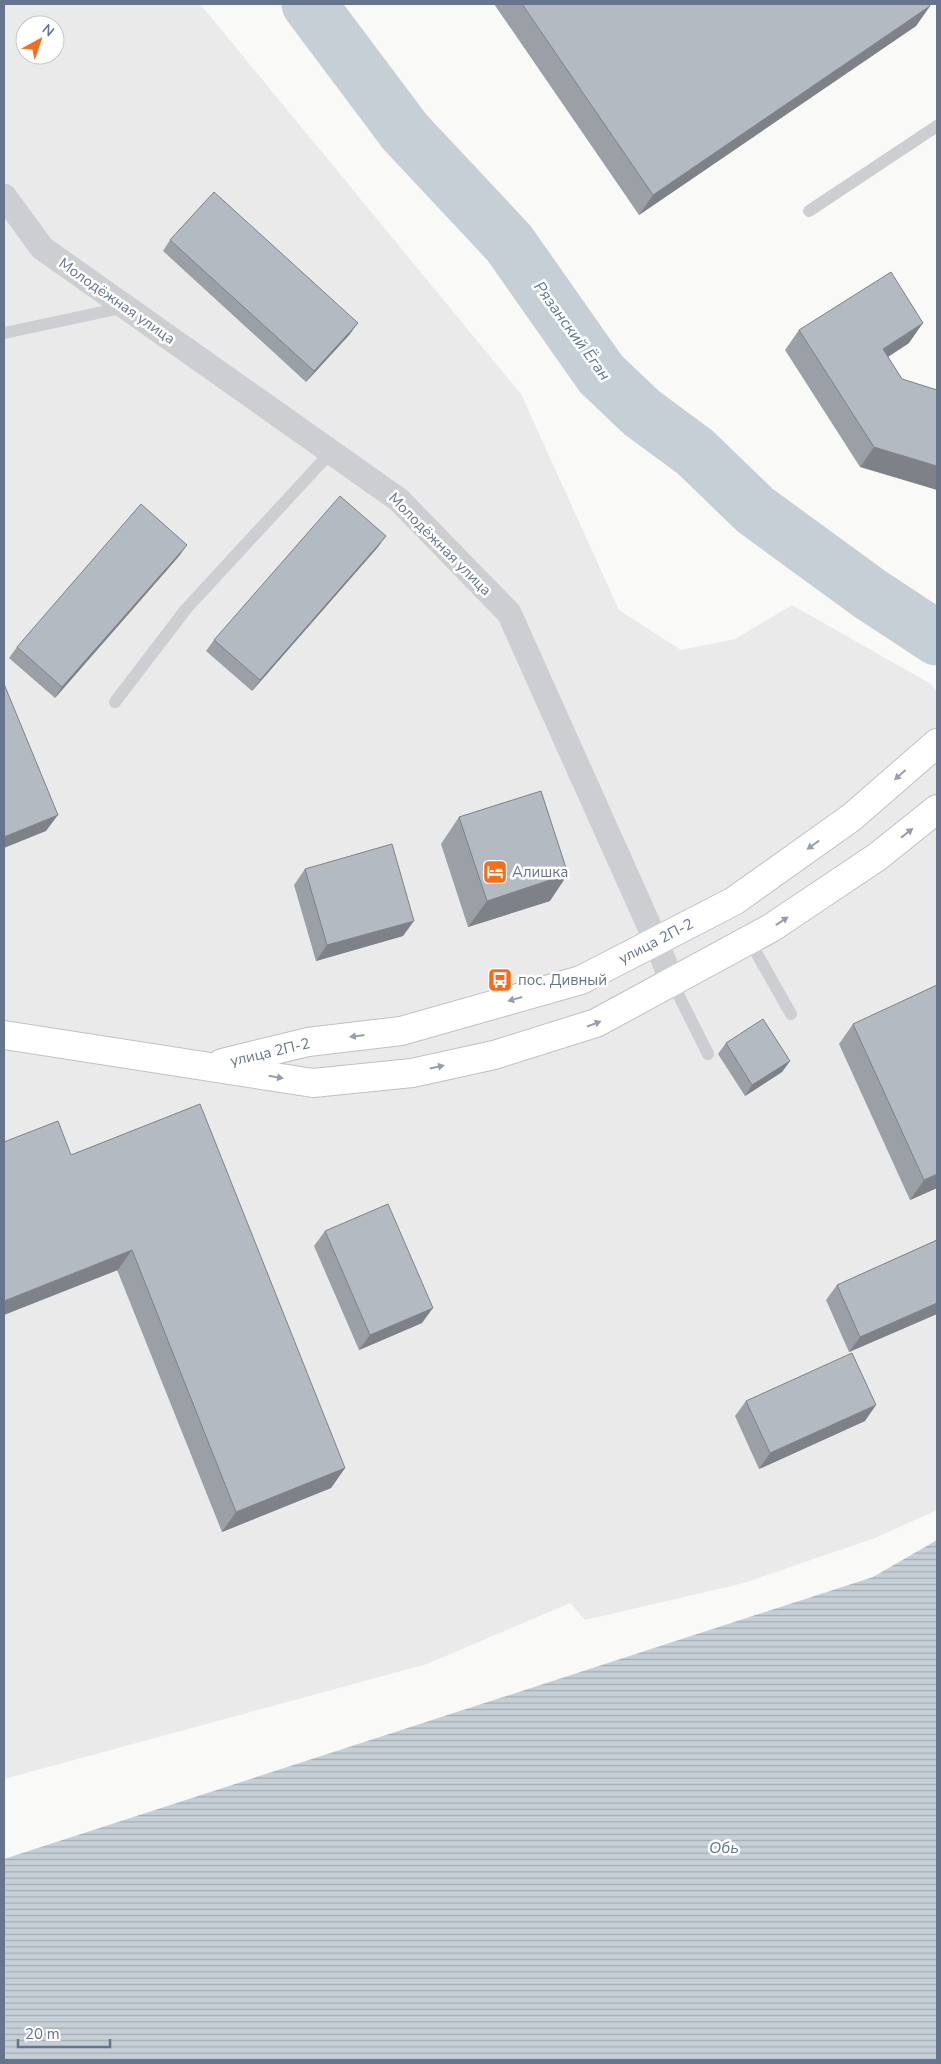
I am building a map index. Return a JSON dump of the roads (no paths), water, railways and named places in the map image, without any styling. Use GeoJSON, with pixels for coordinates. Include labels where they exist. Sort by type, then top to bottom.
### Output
{"type":"FeatureCollection","features":[{"type":"Feature","properties":{"kind":"main road","name":"улица 2П-2"},"geometry":{"type":"LineString","coordinates":[[211,1066],[308,1042],[401,1031],[581,980],[734,901],[852,817],[937,744]]}},
{"type":"Feature","properties":{"kind":"main road","name":"улица 2П-2"},"geometry":{"type":"LineString","coordinates":[[4,1035],[313,1083],[412,1073],[494,1055],[596,1023],[771,928],[877,857],[937,809]]}},
{"type":"Feature","properties":{"kind":"street","name":"Молодёжная улица"},"geometry":{"type":"LineString","coordinates":[[4,196],[42,248],[399,500],[509,613],[656,941],[672,982]]}},
{"type":"Feature","properties":{"kind":"lane"},"geometry":{"type":"LineString","coordinates":[[809,211],[937,126]]}},
{"type":"Feature","properties":{"kind":"lane"},"geometry":{"type":"LineString","coordinates":[[4,333],[126,307]]}},
{"type":"Feature","properties":{"kind":"lane"},"geometry":{"type":"LineString","coordinates":[[115,702],[186,610],[330,452]]}},
{"type":"Feature","properties":{"kind":"lane"},"geometry":{"type":"LineString","coordinates":[[749,940],[791,1014]]}},
{"type":"Feature","properties":{"kind":"lane"},"geometry":{"type":"LineString","coordinates":[[672,982],[708,1054]]}},
{"type":"Feature","properties":{"kind":"water"},"geometry":{"type":"Polygon","coordinates":[[[886,582],[937,618],[937,654],[859,609],[870,594],[886,582]]]}},
{"type":"Feature","properties":{"kind":"water","name":"Обь"},"geometry":{"type":"Polygon","coordinates":[[[937,1540],[937,2060],[4,2060],[4,1859],[873,1577],[937,1540]]]}},
{"type":"Feature","properties":{"kind":"waterway","name":"Рязанский Ёган"},"geometry":{"type":"LineString","coordinates":[[309,4],[405,132],[509,243],[601,374],[642,413],[695,452],[755,510],[870,594],[937,638]]}},
{"type":"Feature","properties":{"kind":"place","name":"Алишка"},"geometry":{"type":"Point","coordinates":[495,872]}},
{"type":"Feature","properties":{"kind":"place","name":"пос. Дивный"},"geometry":{"type":"Point","coordinates":[500,980]}}]}
